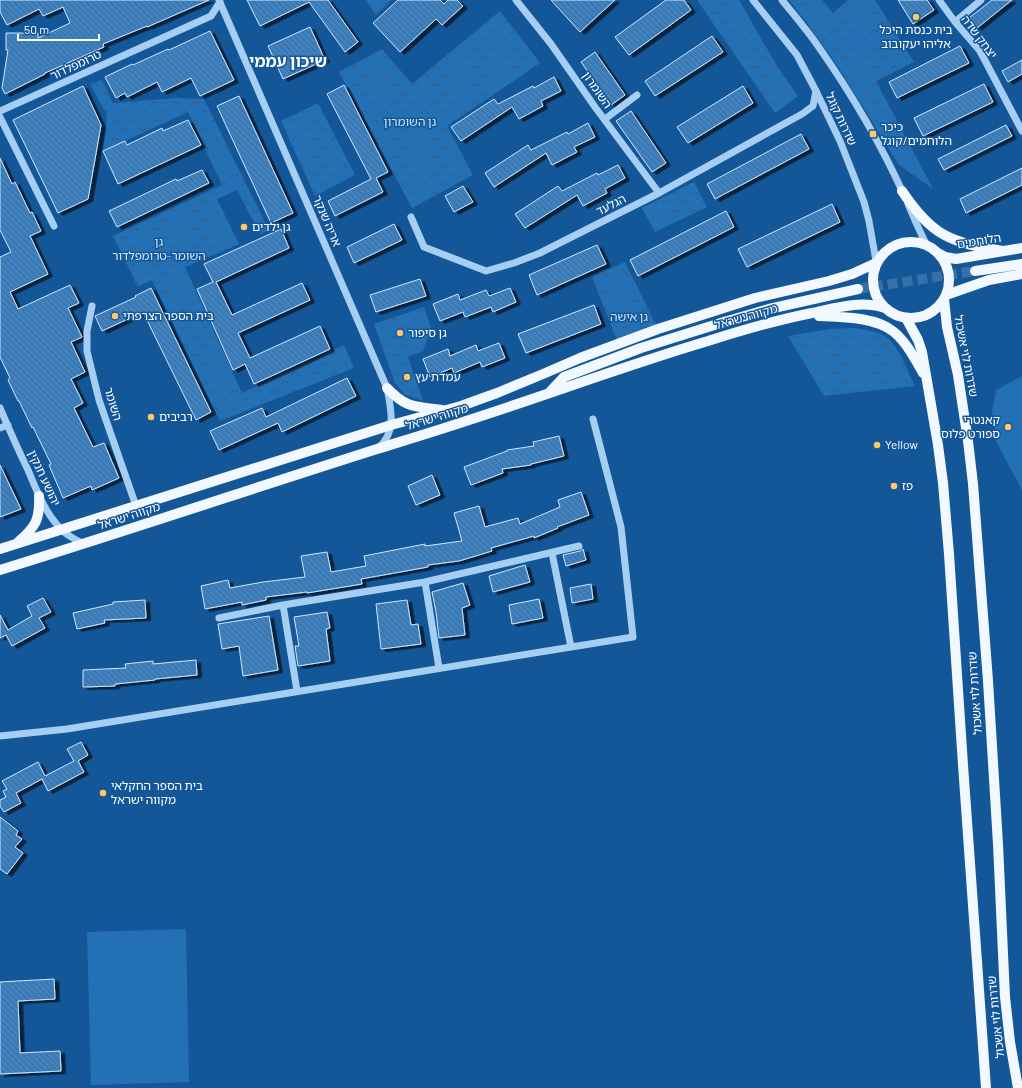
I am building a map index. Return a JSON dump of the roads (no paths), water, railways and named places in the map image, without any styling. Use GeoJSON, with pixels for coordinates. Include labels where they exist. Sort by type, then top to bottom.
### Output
{"type":"FeatureCollection","features":[{"type":"Feature","properties":{"kind":"main road"},"geometry":{"type":"LineString","coordinates":[[902,191],[920,215],[934,229],[946,237],[981,248],[1002,251]]}},
{"type":"Feature","properties":{"kind":"main road"},"geometry":{"type":"LineString","coordinates":[[916,242],[926,244],[940,254],[948,269],[949,287],[945,297],[942,303],[935,309],[920,317],[906,318],[892,314],[879,301],[874,293],[872,283],[876,262],[890,247],[897,244],[916,242]]}},
{"type":"Feature","properties":{"kind":"main road","name":"הלוחמים"},"geometry":{"type":"LineString","coordinates":[[940,254],[945,257],[956,259],[1022,248]]}},
{"type":"Feature","properties":{"kind":"main road","name":"מקווה ישראל"},"geometry":{"type":"LineString","coordinates":[[0,549],[391,425],[480,400],[586,355],[670,325],[756,298],[829,282],[852,274],[876,262]]}},
{"type":"Feature","properties":{"kind":"main road"},"geometry":{"type":"LineString","coordinates":[[975,271],[1022,264]]}},
{"type":"Feature","properties":{"kind":"main road"},"geometry":{"type":"LineString","coordinates":[[945,297],[989,280],[1022,274]]}},
{"type":"Feature","properties":{"kind":"main road"},"geometry":{"type":"LineString","coordinates":[[548,394],[564,377],[641,348],[769,309],[858,289]]}},
{"type":"Feature","properties":{"kind":"main road","name":"שדרות לוי אשכול"},"geometry":{"type":"LineString","coordinates":[[945,297],[947,327],[958,375],[973,484],[989,697],[1005,998],[1010,1042],[1018,1088]]}},
{"type":"Feature","properties":{"kind":"main road","name":"מקווה ישראל"},"geometry":{"type":"LineString","coordinates":[[0,570],[463,422],[680,349],[792,317],[855,305],[868,304],[885,308]]}},
{"type":"Feature","properties":{"kind":"main road"},"geometry":{"type":"LineString","coordinates":[[792,317],[839,316],[867,320],[884,326],[894,332],[903,341],[927,379]]}},
{"type":"Feature","properties":{"kind":"main road","name":"שדרות לוי אשכול"},"geometry":{"type":"LineString","coordinates":[[906,318],[918,340],[922,352],[943,483],[986,1088]]}},
{"type":"Feature","properties":{"kind":"main road"},"geometry":{"type":"LineString","coordinates":[[543,374],[564,377]]}},
{"type":"Feature","properties":{"kind":"main road"},"geometry":{"type":"LineString","coordinates":[[387,388],[402,402],[411,406],[448,410]]}},
{"type":"Feature","properties":{"kind":"main road"},"geometry":{"type":"LineString","coordinates":[[15,544],[32,530],[36,522],[39,512],[39,496]]}},
{"type":"Feature","properties":{"kind":"street","name":"השומרון"},"geometry":{"type":"LineString","coordinates":[[516,0],[551,44],[659,193]]}},
{"type":"Feature","properties":{"kind":"street","name":"שדרות קוגל"},"geometry":{"type":"LineString","coordinates":[[753,0],[797,55],[840,141],[864,202],[876,262]]}},
{"type":"Feature","properties":{"kind":"street","name":"שדרות קוגל"},"geometry":{"type":"LineString","coordinates":[[782,0],[817,44],[857,104],[878,141],[926,244]]}},
{"type":"Feature","properties":{"kind":"street","name":"יצחק שדה"},"geometry":{"type":"LineString","coordinates":[[939,0],[955,22],[980,51],[1022,131]]}},
{"type":"Feature","properties":{"kind":"street"},"geometry":{"type":"LineString","coordinates":[[955,22],[981,0]]}},
{"type":"Feature","properties":{"kind":"street","name":"טרומפלדור"},"geometry":{"type":"LineString","coordinates":[[0,111],[211,16],[220,1]]}},
{"type":"Feature","properties":{"kind":"street","name":"אריה שנקר"},"geometry":{"type":"LineString","coordinates":[[220,1],[387,388],[391,408],[391,425],[387,438],[377,449]]}},
{"type":"Feature","properties":{"kind":"street","name":"הגלעד"},"geometry":{"type":"LineString","coordinates":[[411,218],[424,247],[486,271],[514,263],[540,253],[659,193],[802,114],[813,106],[816,91]]}},
{"type":"Feature","properties":{"kind":"street"},"geometry":{"type":"LineString","coordinates":[[604,119],[637,95]]}},
{"type":"Feature","properties":{"kind":"street"},"geometry":{"type":"LineString","coordinates":[[0,117],[54,226]]}},
{"type":"Feature","properties":{"kind":"street","name":"השומר"},"geometry":{"type":"LineString","coordinates":[[92,306],[87,331],[87,351],[99,400],[136,506]]}},
{"type":"Feature","properties":{"kind":"street","name":"יהושע חנקין"},"geometry":{"type":"LineString","coordinates":[[0,408],[39,496],[50,516],[61,530],[70,537],[85,544]]}},
{"type":"Feature","properties":{"kind":"street"},"geometry":{"type":"LineString","coordinates":[[0,736],[67,728],[633,637],[621,527],[593,419]]}},
{"type":"Feature","properties":{"kind":"street"},"geometry":{"type":"LineString","coordinates":[[0,428],[8,425]]}},
{"type":"Feature","properties":{"kind":"street"},"geometry":{"type":"LineString","coordinates":[[219,618],[283,605],[425,582],[579,546]]}},
{"type":"Feature","properties":{"kind":"street"},"geometry":{"type":"LineString","coordinates":[[552,553],[571,647]]}},
{"type":"Feature","properties":{"kind":"street"},"geometry":{"type":"LineString","coordinates":[[425,582],[439,668]]}},
{"type":"Feature","properties":{"kind":"street"},"geometry":{"type":"LineString","coordinates":[[283,605],[297,691]]}},
{"type":"Feature","properties":{"kind":"tunnel"},"geometry":{"type":"LineString","coordinates":[[858,289],[975,271]]}},
{"type":"Feature","properties":{"kind":"place","name":"בית כנסת היכל אליהו יעקובוב"},"geometry":{"type":"Point","coordinates":[916,17]}},
{"type":"Feature","properties":{"kind":"place","name":"כיכר הלוחמים/קוגל"},"geometry":{"type":"Point","coordinates":[873,134]}},
{"type":"Feature","properties":{"kind":"place","name":"גן ילדים"},"geometry":{"type":"Point","coordinates":[244,227]}},
{"type":"Feature","properties":{"kind":"place","name":"בית הספר הצרפתי"},"geometry":{"type":"Point","coordinates":[115,316]}},
{"type":"Feature","properties":{"kind":"place","name":"גן סיפור"},"geometry":{"type":"Point","coordinates":[400,333]}},
{"type":"Feature","properties":{"kind":"place","name":"עמדת עץ"},"geometry":{"type":"Point","coordinates":[407,377]}},
{"type":"Feature","properties":{"kind":"place","name":"רביבים"},"geometry":{"type":"Point","coordinates":[151,417]}},
{"type":"Feature","properties":{"kind":"place","name":"קאנטרי ספורט פלוס"},"geometry":{"type":"Point","coordinates":[1008,427]}},
{"type":"Feature","properties":{"kind":"place","name":"Yellow"},"geometry":{"type":"Point","coordinates":[877,445]}},
{"type":"Feature","properties":{"kind":"place","name":"פז"},"geometry":{"type":"Point","coordinates":[894,486]}},
{"type":"Feature","properties":{"kind":"place","name":"בית הספר החקלאי מקווה ישראל"},"geometry":{"type":"Point","coordinates":[103,793]}},
{"type":"Feature","properties":{"kind":"district","name":"שיכון עממי"},"geometry":{"type":"Point","coordinates":[288,61]}},
{"type":"Feature","properties":{"kind":"park label","name":"גן השומרון"},"geometry":{"type":"Point","coordinates":[410,122]}},
{"type":"Feature","properties":{"kind":"park label","name":"גן השומר-טרומפלדור"},"geometry":{"type":"Point","coordinates":[159,249]}},
{"type":"Feature","properties":{"kind":"park label","name":"גן אישה"},"geometry":{"type":"Point","coordinates":[629,317]}}]}
